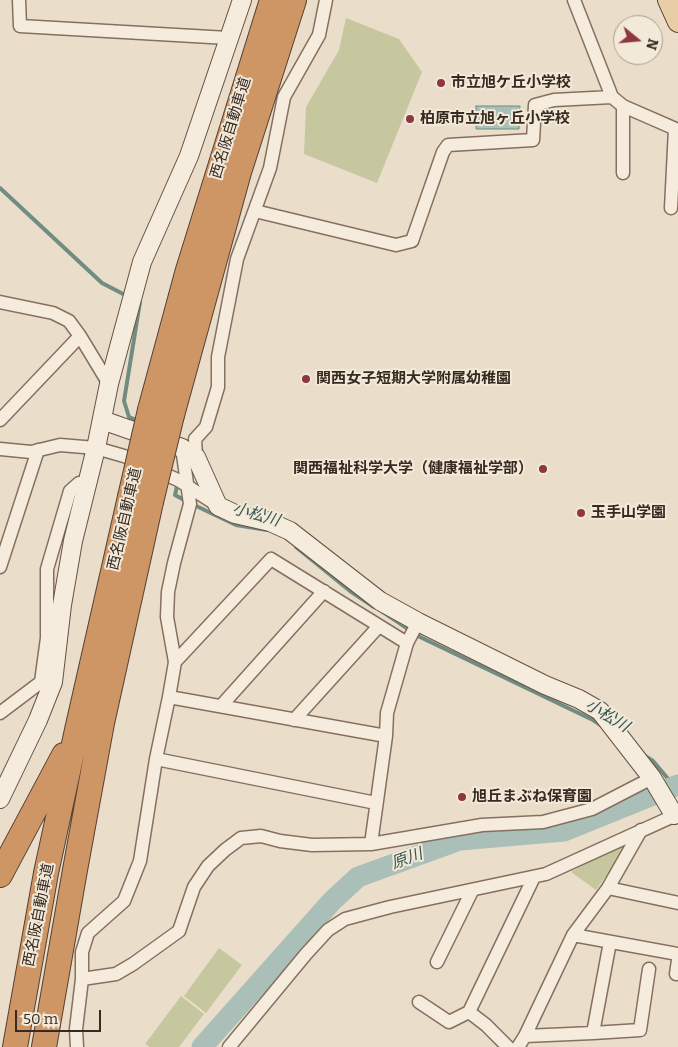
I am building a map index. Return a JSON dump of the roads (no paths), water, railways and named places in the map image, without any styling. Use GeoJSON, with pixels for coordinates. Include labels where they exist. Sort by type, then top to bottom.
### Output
{"type":"FeatureCollection","features":[{"type":"Feature","properties":{"kind":"highway","name":"西名阪自動車道"},"geometry":{"type":"LineString","coordinates":[[15,1047],[46,873],[77,730],[141,499],[161,413],[188,270],[272,0]]}},
{"type":"Feature","properties":{"kind":"highway","name":"西名阪自動車道"},"geometry":{"type":"LineString","coordinates":[[161,413],[294,0]]}},
{"type":"Feature","properties":{"kind":"highway","name":"西名阪自動車道"},"geometry":{"type":"LineString","coordinates":[[44,1047],[141,499]]}},
{"type":"Feature","properties":{"kind":"highway"},"geometry":{"type":"LineString","coordinates":[[0,875],[77,730]]}},
{"type":"Feature","properties":{"kind":"main road"},"geometry":{"type":"LineString","coordinates":[[668,0],[678,22]]}},
{"type":"Feature","properties":{"kind":"street"},"geometry":{"type":"LineString","coordinates":[[19,0],[20,26],[228,38]]}},
{"type":"Feature","properties":{"kind":"street"},"geometry":{"type":"LineString","coordinates":[[0,799],[38,720],[53,682],[62,605],[73,542],[96,448],[109,384],[142,262],[189,156],[242,0]]}},
{"type":"Feature","properties":{"kind":"street"},"geometry":{"type":"LineString","coordinates":[[77,1047],[76,1029],[82,979],[82,952],[88,933],[124,901],[140,861],[156,760],[175,662],[167,617],[168,592],[190,504],[187,487],[189,453],[195,438],[206,427],[218,386],[218,357],[237,259],[270,168],[284,96],[319,35],[326,0]]}},
{"type":"Feature","properties":{"kind":"street"},"geometry":{"type":"LineString","coordinates":[[574,0],[612,97],[623,106],[677,129],[671,208]]}},
{"type":"Feature","properties":{"kind":"street"},"geometry":{"type":"LineString","coordinates":[[255,212],[396,245],[412,241],[443,152],[448,146],[533,140],[535,105],[554,100],[612,97]]}},
{"type":"Feature","properties":{"kind":"street"},"geometry":{"type":"LineString","coordinates":[[623,106],[623,173]]}},
{"type":"Feature","properties":{"kind":"street"},"geometry":{"type":"LineString","coordinates":[[0,302],[53,313],[69,322],[80,336],[109,384]]}},
{"type":"Feature","properties":{"kind":"street"},"geometry":{"type":"LineString","coordinates":[[0,420],[80,336]]}},
{"type":"Feature","properties":{"kind":"street"},"geometry":{"type":"LineString","coordinates":[[102,420],[189,453],[218,506]]}},
{"type":"Feature","properties":{"kind":"street"},"geometry":{"type":"LineString","coordinates":[[0,449],[31,452],[60,445],[96,448],[124,456],[178,480],[218,506],[235,514],[270,522],[290,530],[380,600],[418,622],[600,711],[654,781],[674,812],[641,830],[546,874],[390,907],[345,919],[328,930],[306,954],[229,1047]]}},
{"type":"Feature","properties":{"kind":"street"},"geometry":{"type":"LineString","coordinates":[[0,567],[38,450]]}},
{"type":"Feature","properties":{"kind":"street"},"geometry":{"type":"LineString","coordinates":[[0,713],[41,682],[47,638],[47,569],[70,491],[79,483],[87,485]]}},
{"type":"Feature","properties":{"kind":"street"},"geometry":{"type":"LineString","coordinates":[[175,662],[271,559],[407,643]]}},
{"type":"Feature","properties":{"kind":"street"},"geometry":{"type":"LineString","coordinates":[[221,706],[324,590]]}},
{"type":"Feature","properties":{"kind":"street"},"geometry":{"type":"LineString","coordinates":[[371,844],[386,736],[387,712],[407,643],[418,622]]}},
{"type":"Feature","properties":{"kind":"street"},"geometry":{"type":"LineString","coordinates":[[294,720],[379,626]]}},
{"type":"Feature","properties":{"kind":"street"},"geometry":{"type":"LineString","coordinates":[[169,697],[386,736]]}},
{"type":"Feature","properties":{"kind":"street"},"geometry":{"type":"LineString","coordinates":[[156,760],[376,803]]}},
{"type":"Feature","properties":{"kind":"street"},"geometry":{"type":"LineString","coordinates":[[82,979],[116,974],[178,931],[198,880],[208,866],[241,838],[261,836],[280,841],[312,845],[371,844],[482,825],[543,822],[592,809],[654,781]]}},
{"type":"Feature","properties":{"kind":"street"},"geometry":{"type":"LineString","coordinates":[[521,1042],[573,935],[608,888],[641,830]]}},
{"type":"Feature","properties":{"kind":"street"},"geometry":{"type":"LineString","coordinates":[[419,1002],[449,1022],[468,1012],[534,877]]}},
{"type":"Feature","properties":{"kind":"street"},"geometry":{"type":"LineString","coordinates":[[608,888],[678,903]]}},
{"type":"Feature","properties":{"kind":"street"},"geometry":{"type":"LineString","coordinates":[[437,962],[472,891]]}},
{"type":"Feature","properties":{"kind":"street"},"geometry":{"type":"LineString","coordinates":[[573,935],[678,954]]}},
{"type":"Feature","properties":{"kind":"street"},"geometry":{"type":"LineString","coordinates":[[593,1033],[610,942]]}},
{"type":"Feature","properties":{"kind":"street"},"geometry":{"type":"LineString","coordinates":[[676,974],[678,960]]}},
{"type":"Feature","properties":{"kind":"street"},"geometry":{"type":"LineString","coordinates":[[521,1042],[593,1033],[640,1030],[649,969]]}},
{"type":"Feature","properties":{"kind":"street"},"geometry":{"type":"LineString","coordinates":[[468,1012],[486,1025],[508,1047]]}},
{"type":"Feature","properties":{"kind":"waterway","name":"小松川"},"geometry":{"type":"LineString","coordinates":[[0,188],[102,283],[127,296]]}},
{"type":"Feature","properties":{"kind":"waterway","name":"小松川"},"geometry":{"type":"LineString","coordinates":[[136,300],[140,302],[124,401],[129,417],[139,421]]}},
{"type":"Feature","properties":{"kind":"waterway","name":"小松川"},"geometry":{"type":"LineString","coordinates":[[178,482],[175,495],[186,501]]}},
{"type":"Feature","properties":{"kind":"waterway","name":"小松川"},"geometry":{"type":"LineString","coordinates":[[192,504],[236,525],[267,530]]}},
{"type":"Feature","properties":{"kind":"waterway","name":"小松川"},"geometry":{"type":"LineString","coordinates":[[296,547],[350,591],[374,607]]}},
{"type":"Feature","properties":{"kind":"waterway","name":"小松川"},"geometry":{"type":"LineString","coordinates":[[380,610],[420,637],[602,726]]}},
{"type":"Feature","properties":{"kind":"waterway","name":"小松川"},"geometry":{"type":"LineString","coordinates":[[642,754],[653,761],[675,787]]}},
{"type":"Feature","properties":{"kind":"waterway","name":"原川"},"geometry":{"type":"LineString","coordinates":[[202,1047],[332,901],[358,877],[460,840],[564,831],[678,785]]}},
{"type":"Feature","properties":{"kind":"place","name":"市立旭ケ丘小学校"},"geometry":{"type":"Point","coordinates":[441,83]}},
{"type":"Feature","properties":{"kind":"place","name":"柏原市立旭ヶ丘小学校"},"geometry":{"type":"Point","coordinates":[410,119]}},
{"type":"Feature","properties":{"kind":"place","name":"関西女子短期大学附属幼稚園"},"geometry":{"type":"Point","coordinates":[306,379]}},
{"type":"Feature","properties":{"kind":"place","name":"関西福祉科学大学（健康福祉学部）"},"geometry":{"type":"Point","coordinates":[543,469]}},
{"type":"Feature","properties":{"kind":"place","name":"玉手山学園"},"geometry":{"type":"Point","coordinates":[581,513]}},
{"type":"Feature","properties":{"kind":"place","name":"旭丘まぶね保育園"},"geometry":{"type":"Point","coordinates":[462,797]}}]}
